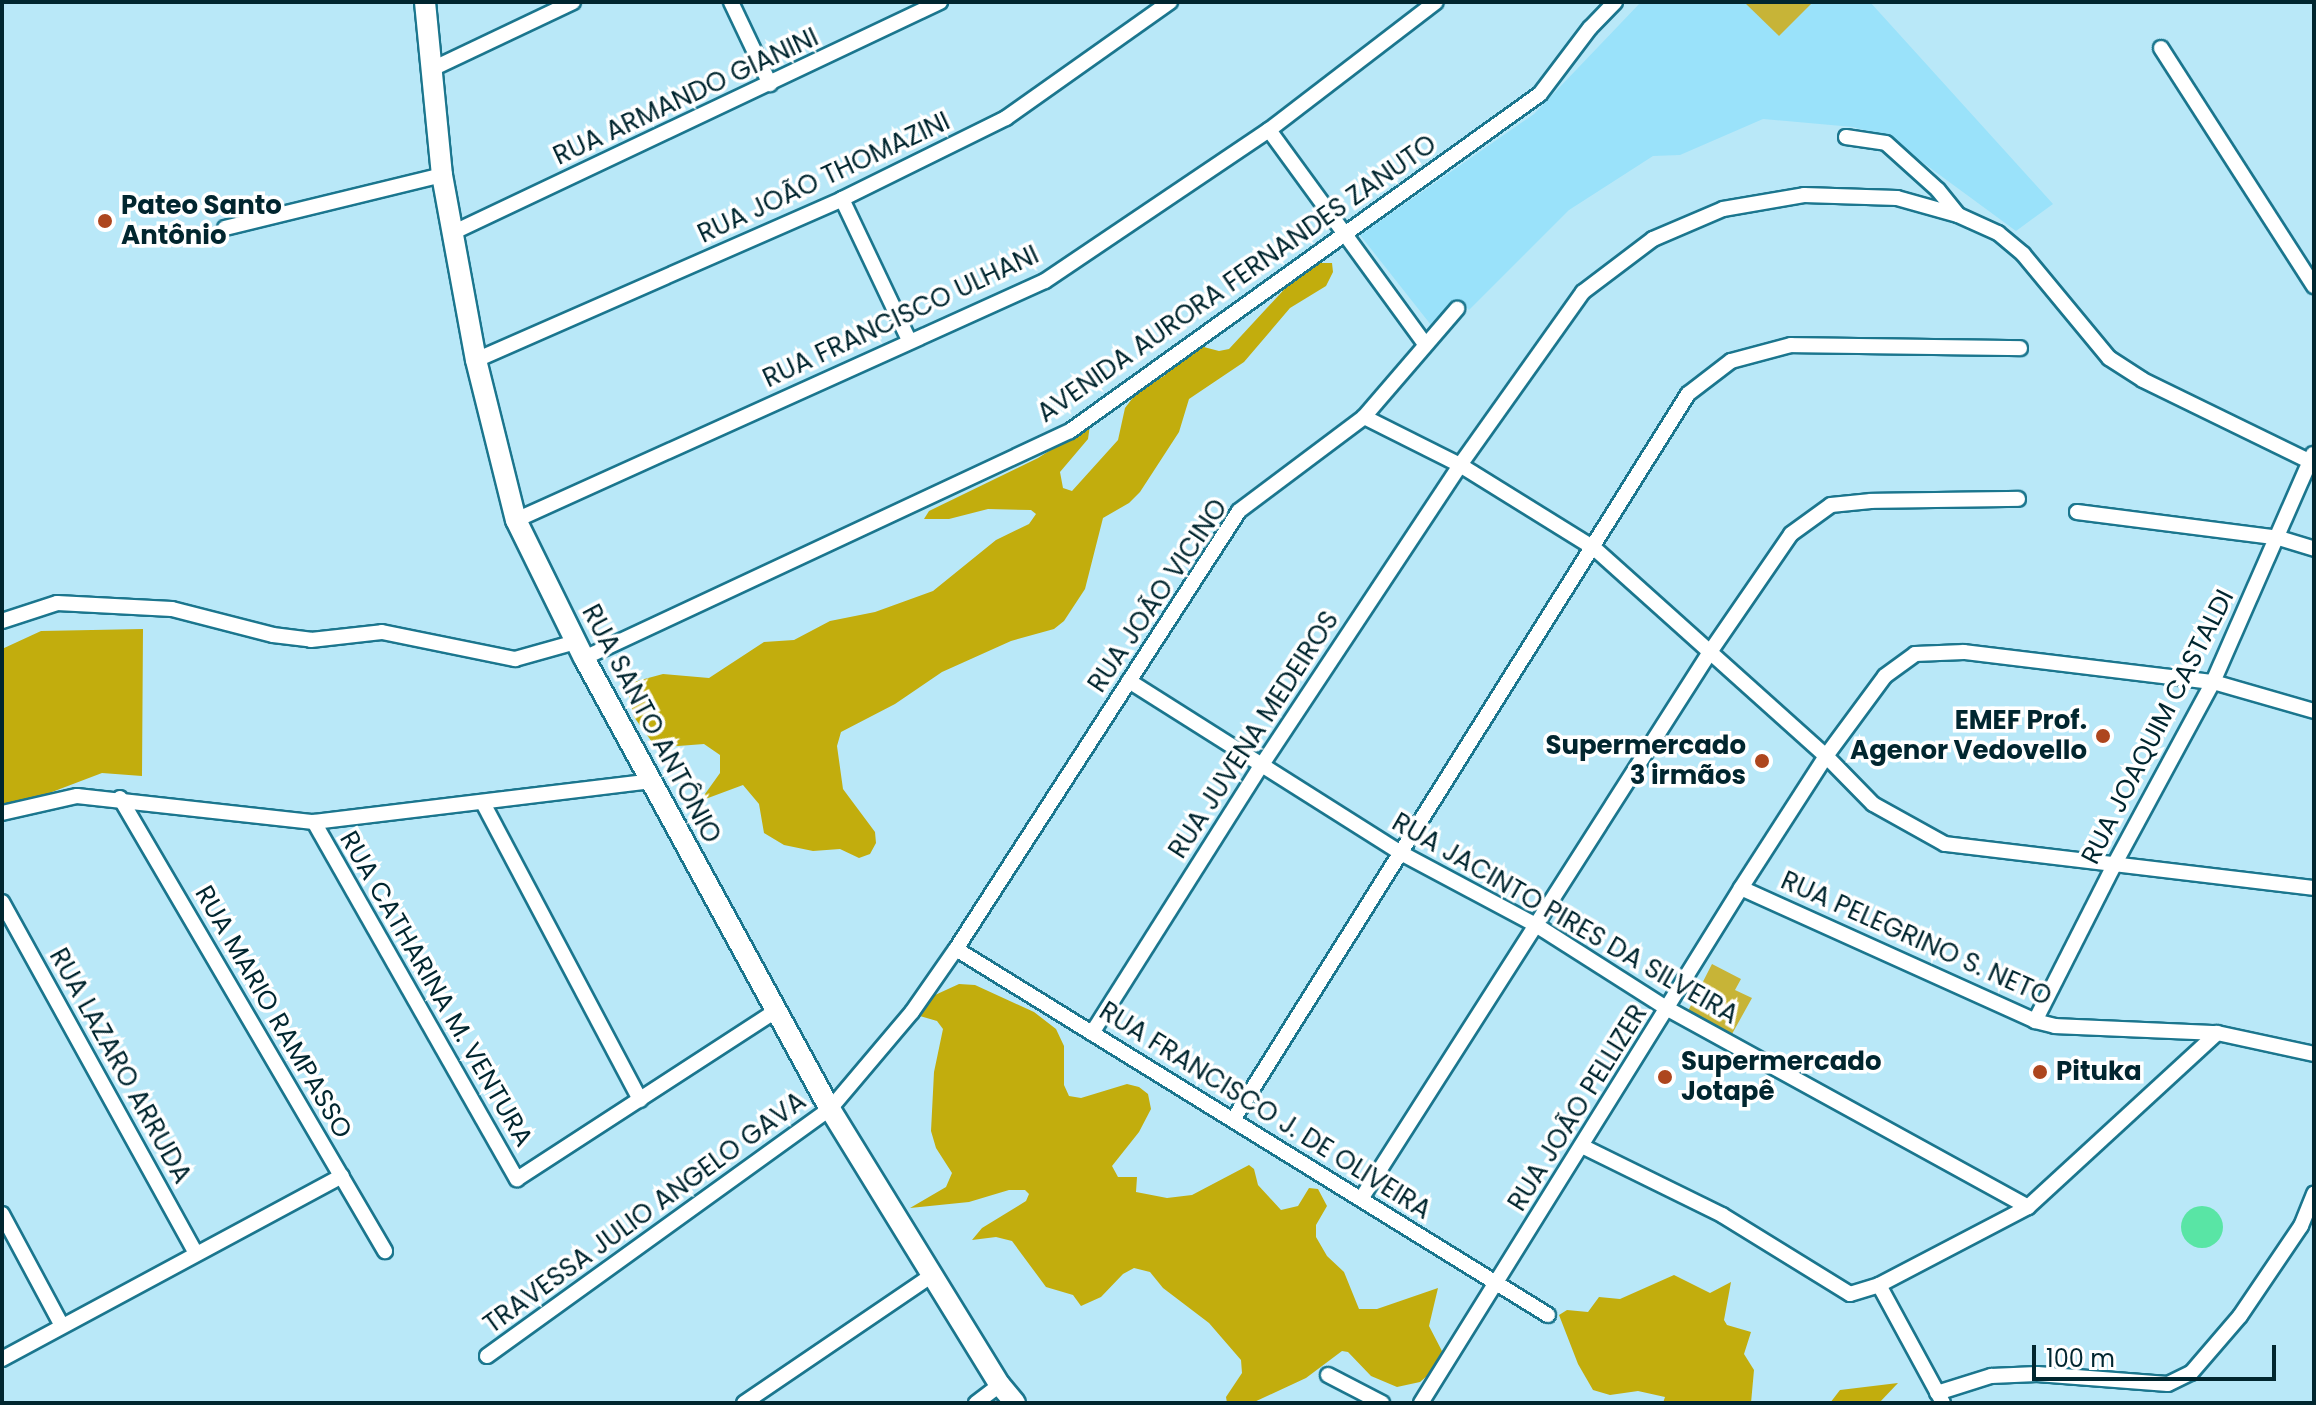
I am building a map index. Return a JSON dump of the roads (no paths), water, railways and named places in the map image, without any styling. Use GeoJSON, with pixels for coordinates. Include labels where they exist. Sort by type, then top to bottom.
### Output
{"type":"FeatureCollection","features":[{"type":"Feature","properties":{"kind":"main road","name":"RUA SANTO ANTÔNIO"},"geometry":{"type":"LineString","coordinates":[[425,2],[442,175],[452,233],[476,360],[516,520],[580,650],[830,1109],[931,1276],[1000,1385],[1015,1403]]}},
{"type":"Feature","properties":{"kind":"street"},"geometry":{"type":"LineString","coordinates":[[432,69],[573,2]]}},
{"type":"Feature","properties":{"kind":"street"},"geometry":{"type":"LineString","coordinates":[[731,2],[770,84]]}},
{"type":"Feature","properties":{"kind":"street","name":"RUA ARMANDO GIANINI"},"geometry":{"type":"LineString","coordinates":[[452,233],[940,2]]}},
{"type":"Feature","properties":{"kind":"street","name":"RUA JOÃO THOMAZINI"},"geometry":{"type":"LineString","coordinates":[[476,360],[842,199],[1006,118],[1170,2]]}},
{"type":"Feature","properties":{"kind":"street","name":"RUA FRANCISCO ULHANI"},"geometry":{"type":"LineString","coordinates":[[516,520],[1045,281],[1269,130],[1436,2]]}},
{"type":"Feature","properties":{"kind":"street","name":"AVENIDA AURORA FERNANDES ZANUTO"},"geometry":{"type":"LineString","coordinates":[[2,621],[57,603],[172,609],[273,635],[311,640],[382,632],[515,659],[580,650],[1070,431],[1540,94],[1590,28],[1615,2]]}},
{"type":"Feature","properties":{"kind":"street"},"geometry":{"type":"LineString","coordinates":[[2161,48],[2314,286]]}},
{"type":"Feature","properties":{"kind":"street"},"geometry":{"type":"LineString","coordinates":[[1269,130],[1425,344]]}},
{"type":"Feature","properties":{"kind":"street"},"geometry":{"type":"LineString","coordinates":[[1846,137],[1886,143],[1938,190],[1958,215]]}},
{"type":"Feature","properties":{"kind":"street"},"geometry":{"type":"LineString","coordinates":[[225,228],[442,175]]}},
{"type":"Feature","properties":{"kind":"street","name":"RUA JUVENA MEDEIROS"},"geometry":{"type":"LineString","coordinates":[[1092,1033],[1261,766],[1460,465],[1583,292],[1653,239],[1723,209],[1804,195],[1897,198],[1958,215],[1998,233],[2023,254],[2109,358],[2143,380],[2312,456]]}},
{"type":"Feature","properties":{"kind":"street"},"geometry":{"type":"LineString","coordinates":[[842,199],[909,340]]}},
{"type":"Feature","properties":{"kind":"street","name":"RUA JOÃO VICINO"},"geometry":{"type":"LineString","coordinates":[[830,1109],[912,1012],[956,949],[1239,511],[1364,417],[1457,309]]}},
{"type":"Feature","properties":{"kind":"street"},"geometry":{"type":"LineString","coordinates":[[1233,1120],[1688,394],[1731,361],[1791,345],[2020,348]]}},
{"type":"Feature","properties":{"kind":"street"},"geometry":{"type":"LineString","coordinates":[[1364,417],[1460,465],[1594,548],[1826,756],[1873,804],[1945,844],[2113,867],[2314,888]]}},
{"type":"Feature","properties":{"kind":"street","name":"RUA JOAQUIM CASTALDI"},"geometry":{"type":"LineString","coordinates":[[2035,1021],[2113,867],[2213,682],[2279,538],[2312,456]]}},
{"type":"Feature","properties":{"kind":"street"},"geometry":{"type":"LineString","coordinates":[[1361,1199],[1710,652],[1791,534],[1831,505],[1871,501],[2018,499]]}},
{"type":"Feature","properties":{"kind":"street"},"geometry":{"type":"LineString","coordinates":[[2077,512],[2279,538],[2314,549]]}},
{"type":"Feature","properties":{"kind":"street","name":"RUA JOÃO PELLIZER"},"geometry":{"type":"LineString","coordinates":[[1421,1403],[1741,888],[1826,756],[1885,676],[1915,654],[1964,652],[2213,682],[2314,711]]}},
{"type":"Feature","properties":{"kind":"street","name":"RUA JACINTO PIRES DA SILVEIRA"},"geometry":{"type":"LineString","coordinates":[[1129,681],[1401,853],[1536,925],[1668,1009],[2028,1207]]}},
{"type":"Feature","properties":{"kind":"street"},"geometry":{"type":"LineString","coordinates":[[2,813],[77,796],[120,798],[314,822],[652,781]]}},
{"type":"Feature","properties":{"kind":"street","name":"RUA MARIO RAMPASSO"},"geometry":{"type":"LineString","coordinates":[[120,798],[385,1251]]}},
{"type":"Feature","properties":{"kind":"street"},"geometry":{"type":"LineString","coordinates":[[483,803],[640,1100],[776,1011]]}},
{"type":"Feature","properties":{"kind":"street","name":"RUA CATHARINA M. VENTURA"},"geometry":{"type":"LineString","coordinates":[[314,822],[517,1179],[640,1100]]}},
{"type":"Feature","properties":{"kind":"street","name":"RUA PELEGRINO S. NETO"},"geometry":{"type":"LineString","coordinates":[[1741,888],[2035,1021],[2055,1026],[2217,1033],[2314,1054]]}},
{"type":"Feature","properties":{"kind":"street","name":"RUA LAZARO ARRUDA"},"geometry":{"type":"LineString","coordinates":[[2,902],[196,1253]]}},
{"type":"Feature","properties":{"kind":"street","name":"RUA FRANCISCO J. DE OLIVEIRA"},"geometry":{"type":"LineString","coordinates":[[956,949],[1548,1315]]}},
{"type":"Feature","properties":{"kind":"street"},"geometry":{"type":"LineString","coordinates":[[1582,1146],[1722,1215],[1850,1294],[1879,1285],[2028,1207],[2217,1033]]}},
{"type":"Feature","properties":{"kind":"street","name":"TRAVESSA JULIO ANGELO GAVA"},"geometry":{"type":"LineString","coordinates":[[487,1356],[830,1109]]}},
{"type":"Feature","properties":{"kind":"street"},"geometry":{"type":"LineString","coordinates":[[2,1359],[342,1176]]}},
{"type":"Feature","properties":{"kind":"street"},"geometry":{"type":"LineString","coordinates":[[1879,1285],[1940,1398],[1991,1376],[2037,1374],[2168,1384],[2191,1373],[2240,1316],[2301,1226],[2314,1194]]}},
{"type":"Feature","properties":{"kind":"street"},"geometry":{"type":"LineString","coordinates":[[2,1214],[62,1326]]}},
{"type":"Feature","properties":{"kind":"street"},"geometry":{"type":"LineString","coordinates":[[744,1403],[931,1276]]}},
{"type":"Feature","properties":{"kind":"street"},"geometry":{"type":"LineString","coordinates":[[1328,1375],[1382,1403]]}},
{"type":"Feature","properties":{"kind":"street"},"geometry":{"type":"LineString","coordinates":[[976,1403],[1000,1385]]}},
{"type":"Feature","properties":{"kind":"place","name":"Pateo Santo Antônio"},"geometry":{"type":"Point","coordinates":[105,221]}},
{"type":"Feature","properties":{"kind":"place","name":"EMEF Prof. Agenor Vedovello"},"geometry":{"type":"Point","coordinates":[2103,736]}},
{"type":"Feature","properties":{"kind":"place","name":"Supermercado 3 irmãos"},"geometry":{"type":"Point","coordinates":[1762,761]}},
{"type":"Feature","properties":{"kind":"place","name":"Pituka"},"geometry":{"type":"Point","coordinates":[2040,1072]}},
{"type":"Feature","properties":{"kind":"place","name":"Supermercado Jotapê"},"geometry":{"type":"Point","coordinates":[1665,1077]}}]}
